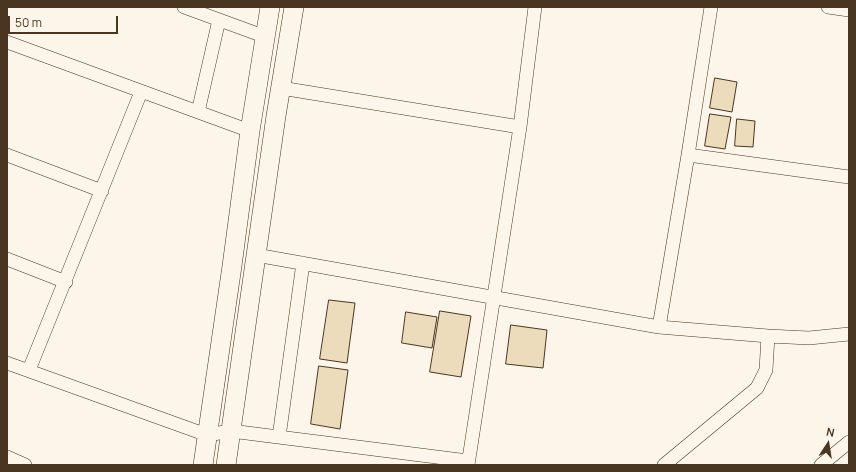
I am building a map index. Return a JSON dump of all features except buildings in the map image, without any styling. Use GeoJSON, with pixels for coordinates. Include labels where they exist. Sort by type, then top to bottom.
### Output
{"type":"FeatureCollection","features":[{"type":"Feature","properties":{"kind":"main road"},"geometry":{"type":"LineString","coordinates":[[203,465],[250,131],[270,7]]}},
{"type":"Feature","properties":{"kind":"main road"},"geometry":{"type":"LineString","coordinates":[[226,465],[294,7]]}},
{"type":"Feature","properties":{"kind":"street"},"geometry":{"type":"LineString","coordinates":[[184,7],[266,37]]}},
{"type":"Feature","properties":{"kind":"street"},"geometry":{"type":"LineString","coordinates":[[7,362],[207,435],[231,431],[468,463],[520,127],[535,7]]}},
{"type":"Feature","properties":{"kind":"street"},"geometry":{"type":"LineString","coordinates":[[659,327],[711,7]]}},
{"type":"Feature","properties":{"kind":"street"},"geometry":{"type":"LineString","coordinates":[[828,7],[849,10]]}},
{"type":"Feature","properties":{"kind":"street"},"geometry":{"type":"LineString","coordinates":[[198,112],[219,20]]}},
{"type":"Feature","properties":{"kind":"street"},"geometry":{"type":"LineString","coordinates":[[7,42],[250,131]]}},
{"type":"Feature","properties":{"kind":"street"},"geometry":{"type":"LineString","coordinates":[[281,88],[520,127]]}},
{"type":"Feature","properties":{"kind":"street"},"geometry":{"type":"LineString","coordinates":[[29,370],[66,282],[141,92]]}},
{"type":"Feature","properties":{"kind":"street"},"geometry":{"type":"LineString","coordinates":[[7,155],[102,191]]}},
{"type":"Feature","properties":{"kind":"street"},"geometry":{"type":"LineString","coordinates":[[688,155],[849,177]]}},
{"type":"Feature","properties":{"kind":"street"},"geometry":{"type":"LineString","coordinates":[[256,255],[659,327],[809,338],[849,334]]}},
{"type":"Feature","properties":{"kind":"street"},"geometry":{"type":"LineString","coordinates":[[7,259],[66,282]]}},
{"type":"Feature","properties":{"kind":"street"},"geometry":{"type":"LineString","coordinates":[[278,437],[303,263]]}},
{"type":"Feature","properties":{"kind":"street"},"geometry":{"type":"LineString","coordinates":[[664,465],[757,388],[766,370],[768,336]]}},
{"type":"Feature","properties":{"kind":"street"},"geometry":{"type":"LineString","coordinates":[[821,465],[846,448]]}},
{"type":"Feature","properties":{"kind":"street"},"geometry":{"type":"LineString","coordinates":[[7,457],[25,465]]}}]}
